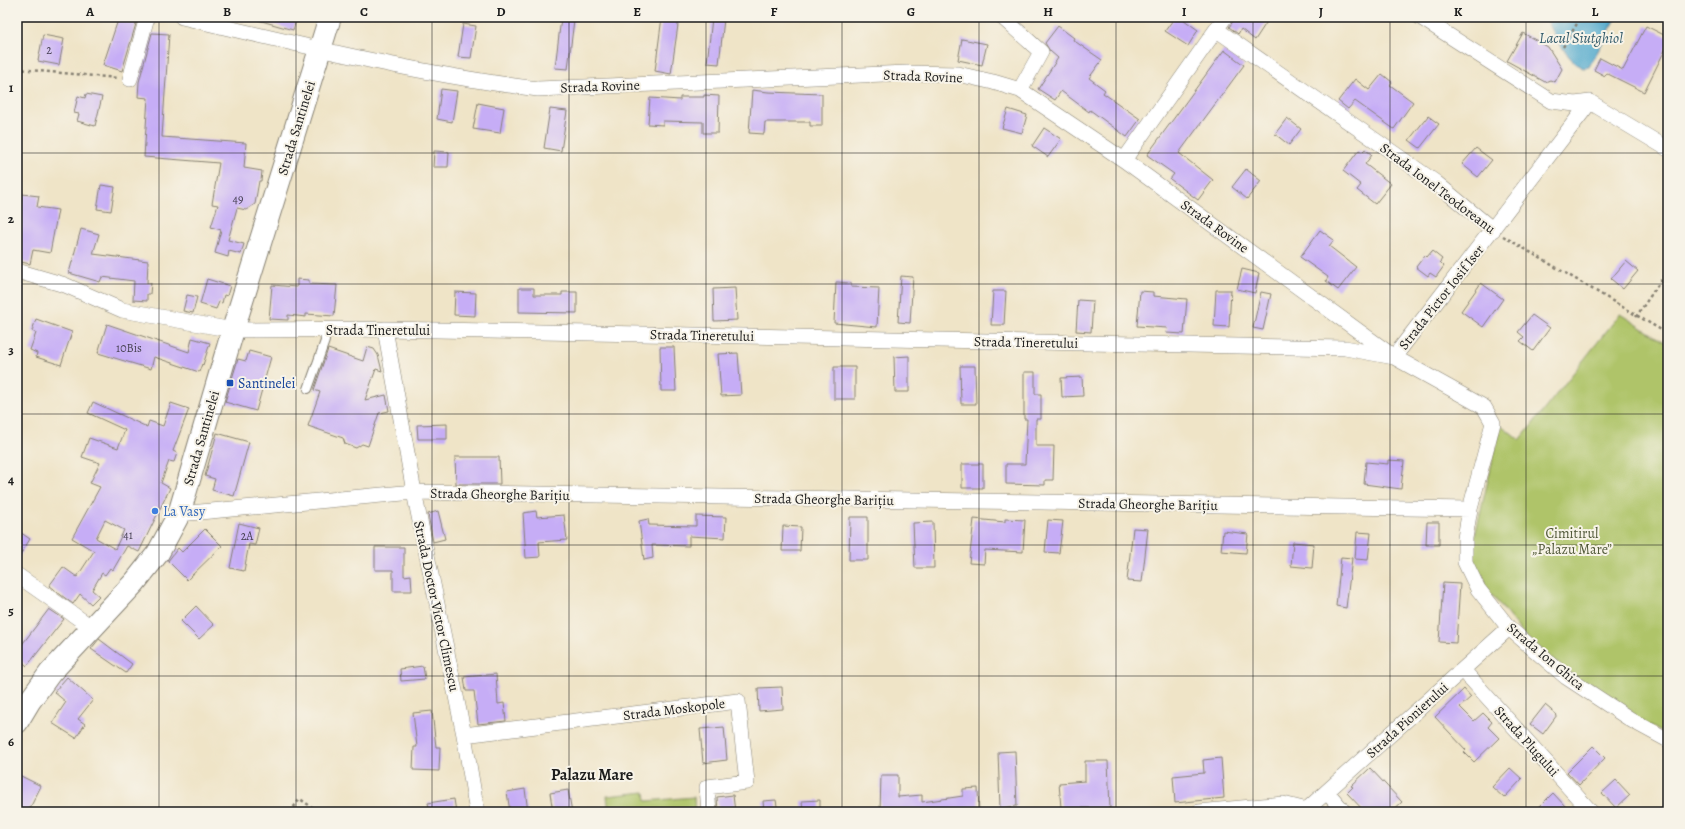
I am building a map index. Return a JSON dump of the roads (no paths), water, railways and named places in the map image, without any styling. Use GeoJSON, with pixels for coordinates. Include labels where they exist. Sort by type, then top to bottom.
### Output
{"type":"FeatureCollection","features":[{"type":"Feature","properties":{"kind":"street"},"geometry":{"type":"LineString","coordinates":[[130,79],[147,17]]}},
{"type":"Feature","properties":{"kind":"street","name":"Strada Rovine"},"geometry":{"type":"LineString","coordinates":[[182,17],[321,49],[482,82],[538,89],[907,73],[958,74],[1020,90],[1124,160],[1394,357],[1484,407],[1493,423]]}},
{"type":"Feature","properties":{"kind":"street","name":"Strada Santinelei"},"geometry":{"type":"LineString","coordinates":[[17,722],[29,702],[50,673],[91,627],[135,582],[158,553],[179,514],[233,330],[330,17]]}},
{"type":"Feature","properties":{"kind":"street"},"geometry":{"type":"LineString","coordinates":[[1002,17],[1041,52],[1020,90]]}},
{"type":"Feature","properties":{"kind":"street"},"geometry":{"type":"LineString","coordinates":[[1124,160],[1225,17]]}},
{"type":"Feature","properties":{"kind":"street"},"geometry":{"type":"LineString","coordinates":[[1420,17],[1551,101],[1575,104],[1590,102],[1668,149]]}},
{"type":"Feature","properties":{"kind":"street","name":"Strada Ionel Teodoreanu"},"geometry":{"type":"LineString","coordinates":[[1217,30],[1435,182],[1493,230]]}},
{"type":"Feature","properties":{"kind":"street","name":"Strada Pictor Iosif Iser"},"geometry":{"type":"LineString","coordinates":[[1394,357],[1590,102]]}},
{"type":"Feature","properties":{"kind":"street","name":"Strada Tineretului"},"geometry":{"type":"LineString","coordinates":[[17,271],[65,285],[122,310],[233,330],[385,329],[1345,348],[1394,357]]}},
{"type":"Feature","properties":{"kind":"street","name":"Strada Doctor Victor Climescu"},"geometry":{"type":"LineString","coordinates":[[385,329],[414,492],[464,735],[477,812]]}},
{"type":"Feature","properties":{"kind":"street","name":"Strada Ion Ghica"},"geometry":{"type":"LineString","coordinates":[[1493,423],[1470,509],[1466,538],[1465,562],[1478,589],[1509,628],[1566,677],[1633,721],[1668,740]]}},
{"type":"Feature","properties":{"kind":"street","name":"Strada Gheorghe Barițiu"},"geometry":{"type":"LineString","coordinates":[[179,514],[414,492],[1470,509]]}},
{"type":"Feature","properties":{"kind":"street"},"geometry":{"type":"LineString","coordinates":[[17,575],[91,627]]}},
{"type":"Feature","properties":{"kind":"street","name":"Strada Pionierului"},"geometry":{"type":"LineString","coordinates":[[1306,811],[1509,628]]}},
{"type":"Feature","properties":{"kind":"street","name":"Strada Plugului"},"geometry":{"type":"LineString","coordinates":[[1462,670],[1591,812]]}},
{"type":"Feature","properties":{"kind":"street","name":"Strada Moskopole"},"geometry":{"type":"LineString","coordinates":[[464,735],[738,701],[747,782],[707,787],[709,812]]}},
{"type":"Feature","properties":{"kind":"street"},"geometry":{"type":"LineString","coordinates":[[1327,792],[1344,812]]}},
{"type":"Feature","properties":{"kind":"street"},"geometry":{"type":"LineString","coordinates":[[1199,812],[1284,804],[1306,811]]}},
{"type":"Feature","properties":{"kind":"lane"},"geometry":{"type":"LineString","coordinates":[[308,389],[325,341],[324,330]]}},
{"type":"Feature","properties":{"kind":"water","name":"Lacul Siutghiol"},"geometry":{"type":"Polygon","coordinates":[[[1545,17],[1617,17],[1589,67],[1583,68],[1571,59],[1545,17]]]}},
{"type":"Feature","properties":{"kind":"place","name":"Santinelei"},"geometry":{"type":"Point","coordinates":[230,383]}},
{"type":"Feature","properties":{"kind":"place","name":"La Vasy"},"geometry":{"type":"Point","coordinates":[155,511]}},
{"type":"Feature","properties":{"kind":"district","name":"Palazu Mare"},"geometry":{"type":"Point","coordinates":[592,774]}},
{"type":"Feature","properties":{"kind":"park label","name":"Cimitirul „Palazu Mare”"},"geometry":{"type":"Point","coordinates":[1572,542]}}]}
